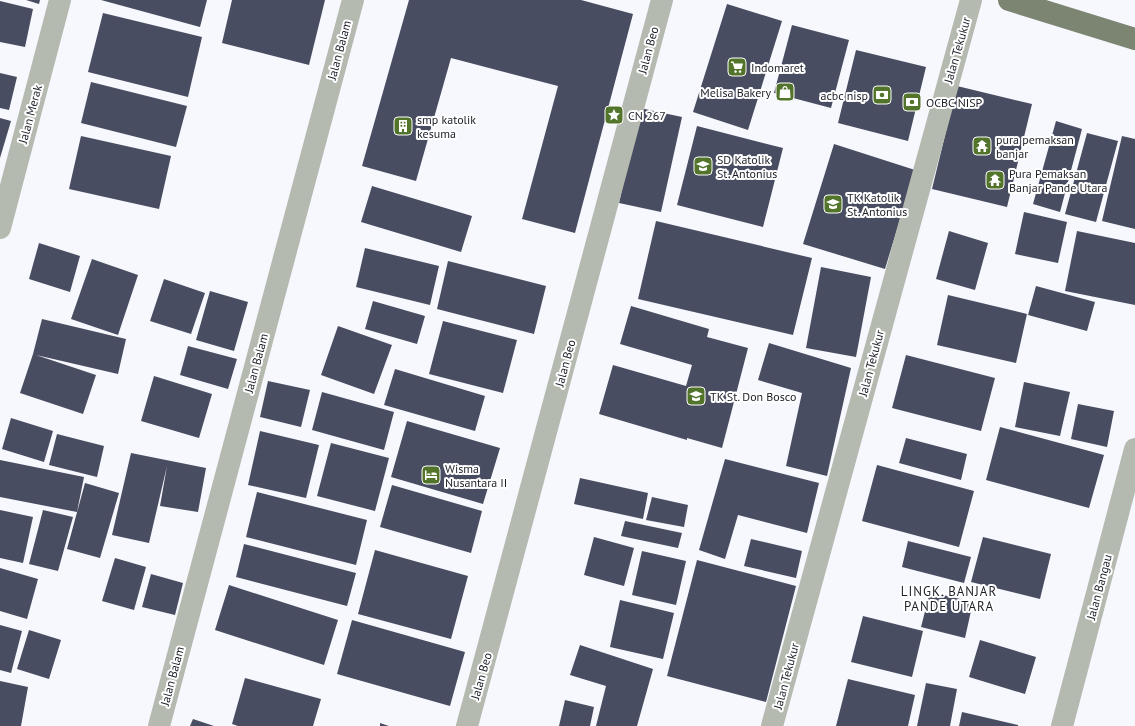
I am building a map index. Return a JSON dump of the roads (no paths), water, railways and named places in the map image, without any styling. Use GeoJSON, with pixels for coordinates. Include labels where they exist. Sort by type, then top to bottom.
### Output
{"type":"FeatureCollection","features":[{"type":"Feature","properties":{"kind":"main road"},"geometry":{"type":"LineString","coordinates":[[1009,0],[1135,39]]}},
{"type":"Feature","properties":{"kind":"street","name":"Jalan Merak"},"geometry":{"type":"LineString","coordinates":[[0,228],[60,0]]}},
{"type":"Feature","properties":{"kind":"street","name":"Jalan Balam"},"geometry":{"type":"LineString","coordinates":[[159,726],[353,0]]}},
{"type":"Feature","properties":{"kind":"street","name":"Jalan Beo"},"geometry":{"type":"LineString","coordinates":[[467,726],[662,0]]}},
{"type":"Feature","properties":{"kind":"street","name":"Jalan Tekukur"},"geometry":{"type":"LineString","coordinates":[[772,726],[971,0]]}},
{"type":"Feature","properties":{"kind":"street","name":"Jalan Bangau"},"geometry":{"type":"LineString","coordinates":[[1062,726],[1135,449]]}},
{"type":"Feature","properties":{"kind":"place","name":"Indomaret"},"geometry":{"type":"Point","coordinates":[737,67]}},
{"type":"Feature","properties":{"kind":"place","name":"Melisa Bakery"},"geometry":{"type":"Point","coordinates":[785,92]}},
{"type":"Feature","properties":{"kind":"place","name":"acbc nisp"},"geometry":{"type":"Point","coordinates":[882,95]}},
{"type":"Feature","properties":{"kind":"place","name":"OCBC NISP"},"geometry":{"type":"Point","coordinates":[912,102]}},
{"type":"Feature","properties":{"kind":"place","name":"CN 267"},"geometry":{"type":"Point","coordinates":[614,115]}},
{"type":"Feature","properties":{"kind":"place","name":"smp katolik kesuma"},"geometry":{"type":"Point","coordinates":[403,126]}},
{"type":"Feature","properties":{"kind":"place","name":"pura pemaksan banjar"},"geometry":{"type":"Point","coordinates":[982,146]}},
{"type":"Feature","properties":{"kind":"place","name":"SD Katolik St. Antonius"},"geometry":{"type":"Point","coordinates":[703,166]}},
{"type":"Feature","properties":{"kind":"place","name":"Pura Pemaksan Banjar Pande Utara"},"geometry":{"type":"Point","coordinates":[995,180]}},
{"type":"Feature","properties":{"kind":"place","name":"TK Katolik St. Antonius"},"geometry":{"type":"Point","coordinates":[833,204]}},
{"type":"Feature","properties":{"kind":"place","name":"TK St. Don Bosco"},"geometry":{"type":"Point","coordinates":[696,396]}},
{"type":"Feature","properties":{"kind":"place","name":"Wisma Nusantara II"},"geometry":{"type":"Point","coordinates":[431,475]}},
{"type":"Feature","properties":{"kind":"district","name":"LINGK. BANJAR PANDE UTARA"},"geometry":{"type":"Point","coordinates":[949,598]}}]}
